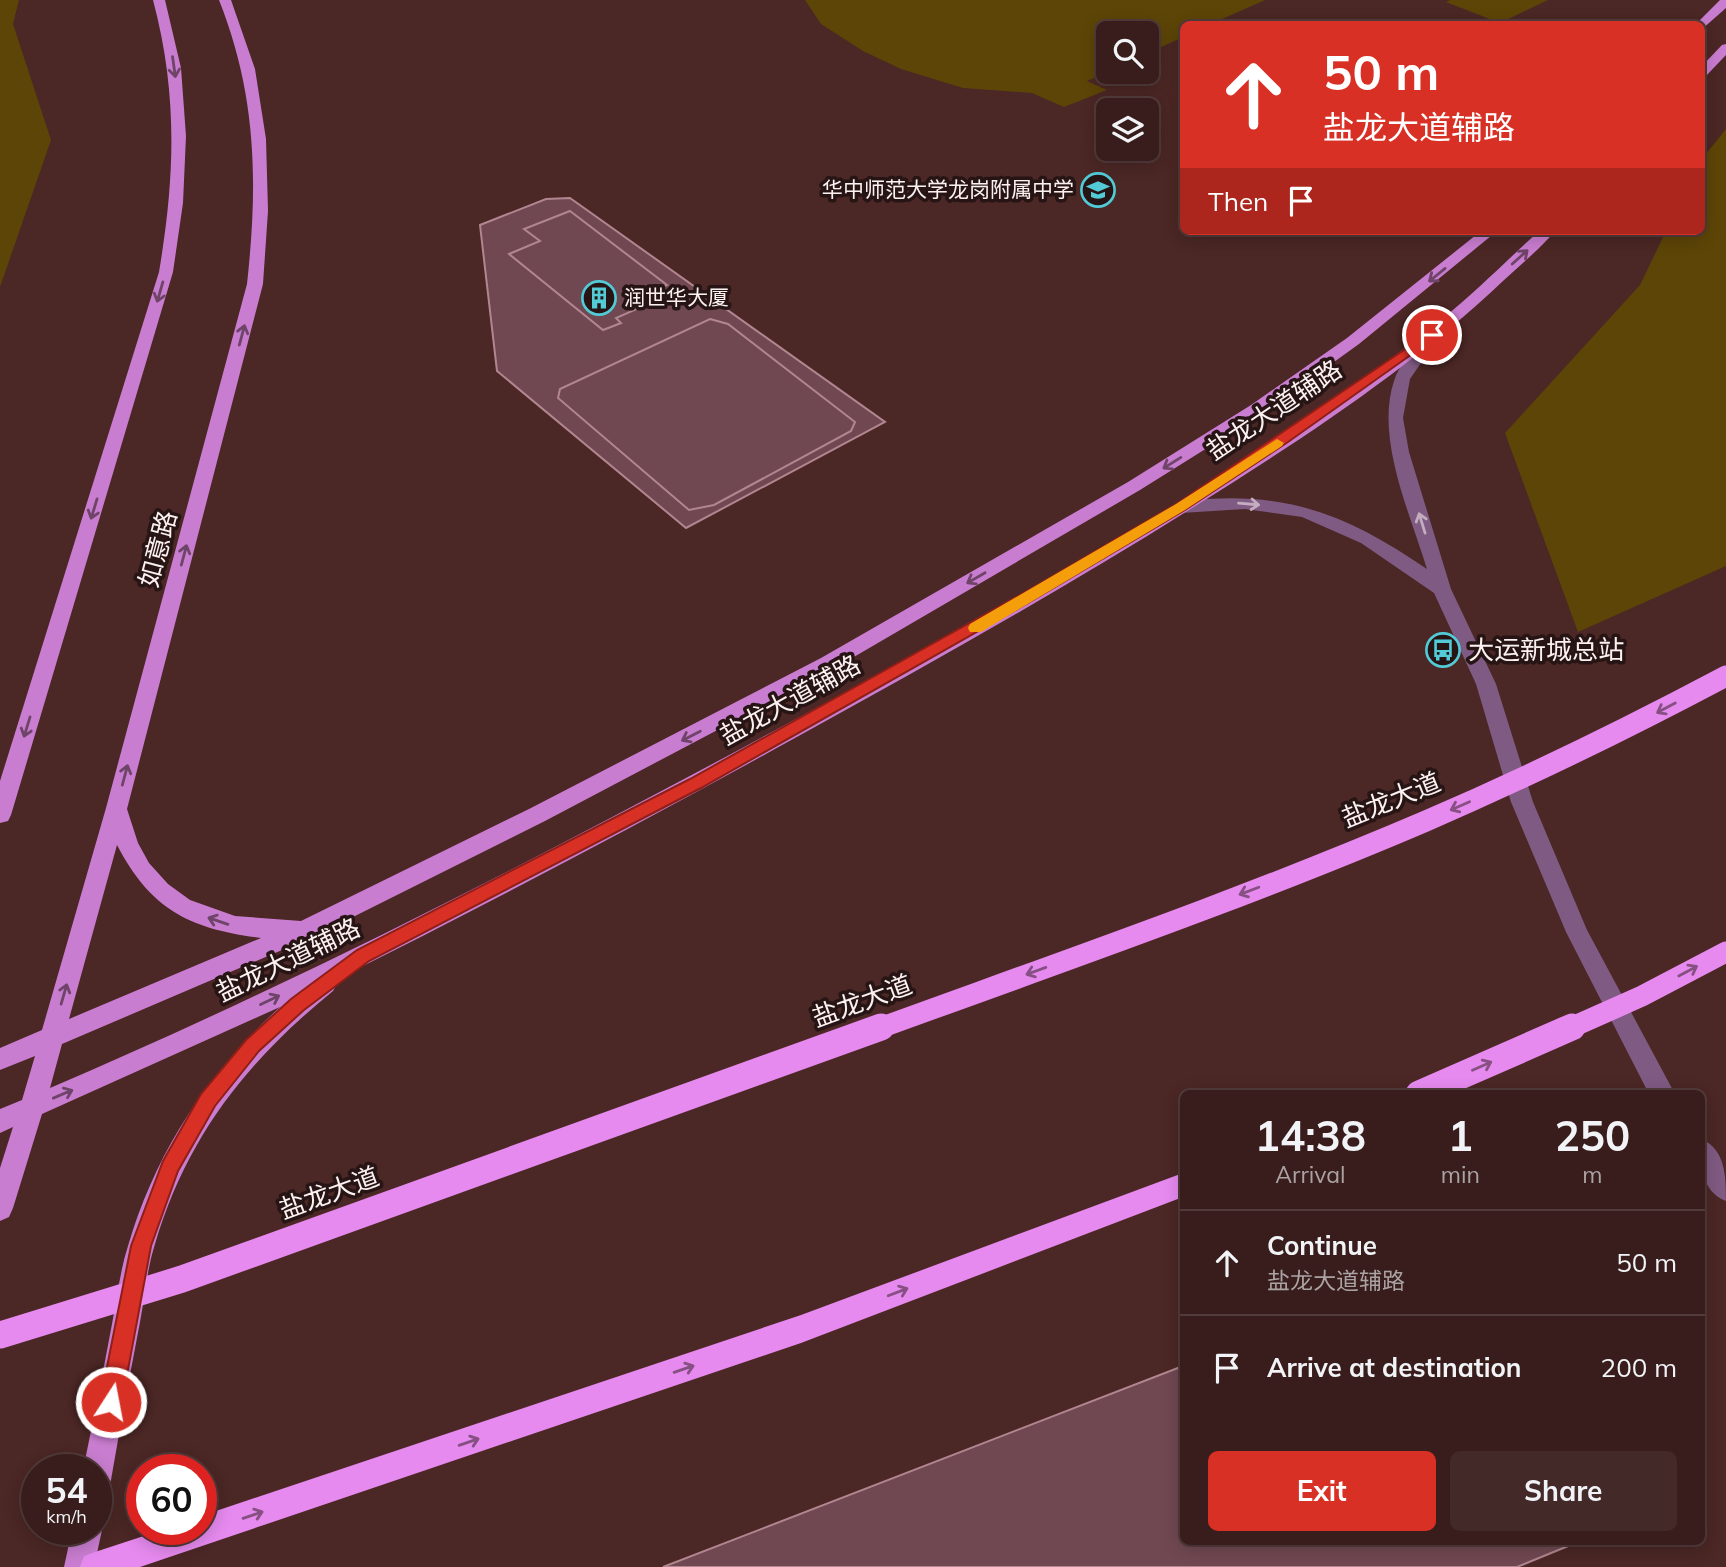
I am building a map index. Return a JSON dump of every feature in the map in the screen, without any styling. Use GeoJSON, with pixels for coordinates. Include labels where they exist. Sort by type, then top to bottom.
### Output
{"type":"FeatureCollection","features":[{"type":"Feature","properties":{"kind":"highway","name":"盐龙大道"},"geometry":{"type":"LineString","coordinates":[[0,1335],[194,1274],[1156,928],[1426,821],[1606,740],[1726,676]]}},
{"type":"Feature","properties":{"kind":"highway"},"geometry":{"type":"LineString","coordinates":[[1428,1090],[1642,996],[1726,952]]}},
{"type":"Feature","properties":{"kind":"highway"},"geometry":{"type":"LineString","coordinates":[[95,1567],[801,1329],[1180,1186]]}},
{"type":"Feature","properties":{"kind":"main road"},"geometry":{"type":"LineString","coordinates":[[0,815],[166,272],[174,227],[182,142],[173,60],[159,0]]}},
{"type":"Feature","properties":{"kind":"main road","name":"如意路"},"geometry":{"type":"LineString","coordinates":[[0,1208],[32,1107],[117,808],[255,284],[262,224],[263,165],[258,114],[248,64],[225,0]]}},
{"type":"Feature","properties":{"kind":"main road"},"geometry":{"type":"LineString","coordinates":[[1705,22],[1726,1]]}},
{"type":"Feature","properties":{"kind":"main road"},"geometry":{"type":"LineString","coordinates":[[1705,70],[1726,48]]}},
{"type":"Feature","properties":{"kind":"main road","name":"盐龙大道辅路"},"geometry":{"type":"LineString","coordinates":[[0,1059],[309,928],[720,721],[828,663],[1134,486],[1257,409],[1353,341],[1485,235]]}},
{"type":"Feature","properties":{"kind":"main road","name":"盐龙大道辅路"},"geometry":{"type":"LineString","coordinates":[[0,1121],[188,1039],[363,956],[696,784],[933,653],[1181,507],[1283,439],[1432,335],[1476,299],[1544,235]]}},
{"type":"Feature","properties":{"kind":"main road"},"geometry":{"type":"LineString","coordinates":[[117,808],[123,839],[137,864],[156,888],[188,910],[224,924],[261,930],[309,928]]}},
{"type":"Feature","properties":{"kind":"main road"},"geometry":{"type":"LineString","coordinates":[[101,1454],[141,1246],[170,1167],[208,1100],[252,1046],[298,1004],[363,956]]}},
{"type":"Feature","properties":{"kind":"main road"},"geometry":{"type":"LineString","coordinates":[[79,1567],[84,1545]]}},
{"type":"Feature","properties":{"kind":"street"},"geometry":{"type":"LineString","coordinates":[[1432,335],[1402,379],[1395,418],[1400,452],[1442,589],[1486,684],[1522,802],[1577,932],[1660,1090]]}},
{"type":"Feature","properties":{"kind":"street"},"geometry":{"type":"LineString","coordinates":[[1181,507],[1233,502],[1285,507],[1334,522],[1386,549],[1442,589]]}},
{"type":"Feature","properties":{"kind":"street"},"geometry":{"type":"LineString","coordinates":[[1705,1157],[1726,1189]]}},
{"type":"Feature","properties":{"kind":"shaded area"},"geometry":{"type":"Polygon","coordinates":[[[0,0],[19,0],[13,24],[51,140],[0,287],[0,0]]]}},
{"type":"Feature","properties":{"kind":"shaded area"},"geometry":{"type":"Polygon","coordinates":[[[805,0],[1265,0],[1218,21],[1180,21],[1180,38],[1159,48],[1159,21],[1096,21],[1096,77],[1087,81],[1107,90],[1064,107],[1032,93],[963,88],[901,69],[863,51],[821,24],[805,0]]]}},
{"type":"Feature","properties":{"kind":"shaded area"},"geometry":{"type":"Polygon","coordinates":[[[1548,0],[1504,21],[1495,21],[1446,2],[1548,0]]]}},
{"type":"Feature","properties":{"kind":"shaded area"},"geometry":{"type":"Polygon","coordinates":[[[1726,129],[1726,566],[1578,632],[1505,433],[1640,285],[1664,235],[1705,235],[1705,155],[1726,129]]]}},
{"type":"Feature","properties":{"kind":"building","name":"润世华大厦"},"geometry":{"type":"Polygon","coordinates":[[[570,198],[885,422],[686,528],[497,371],[480,225],[546,199],[570,198]]]}},
{"type":"Feature","properties":{"kind":"building"},"geometry":{"type":"Polygon","coordinates":[[[570,211],[667,285],[650,292],[659,299],[616,318],[621,323],[603,330],[509,254],[540,241],[524,229],[570,211]]]}},
{"type":"Feature","properties":{"kind":"building"},"geometry":{"type":"Polygon","coordinates":[[[710,319],[728,324],[855,422],[851,431],[714,505],[689,510],[558,398],[560,389],[710,319]]]}},
{"type":"Feature","properties":{"kind":"building"},"geometry":{"type":"Polygon","coordinates":[[[1180,1367],[1180,1545],[1571,1545],[1517,1567],[663,1567],[1180,1367]]]}},
{"type":"Feature","properties":{"kind":"slow traffic"},"geometry":{"type":"LineString","coordinates":[[975,628],[1181,507],[1277,443]]}},
{"type":"Feature","properties":{"kind":"place","name":"华中师范大学龙岗附属中学"},"geometry":{"type":"Point","coordinates":[1098,190]}},
{"type":"Feature","properties":{"kind":"place","name":"润世华大厦"},"geometry":{"type":"Point","coordinates":[599,298]}},
{"type":"Feature","properties":{"kind":"place","name":"大运新城总站"},"geometry":{"type":"Point","coordinates":[1443,650]}},
{"type":"Feature","properties":{"kind":"route"},"geometry":{"type":"LineString","coordinates":[[111,1402],[141,1246],[170,1167],[208,1100],[252,1046],[298,1004],[363,956],[696,784],[933,653],[1181,507],[1432,335]]}}]}
